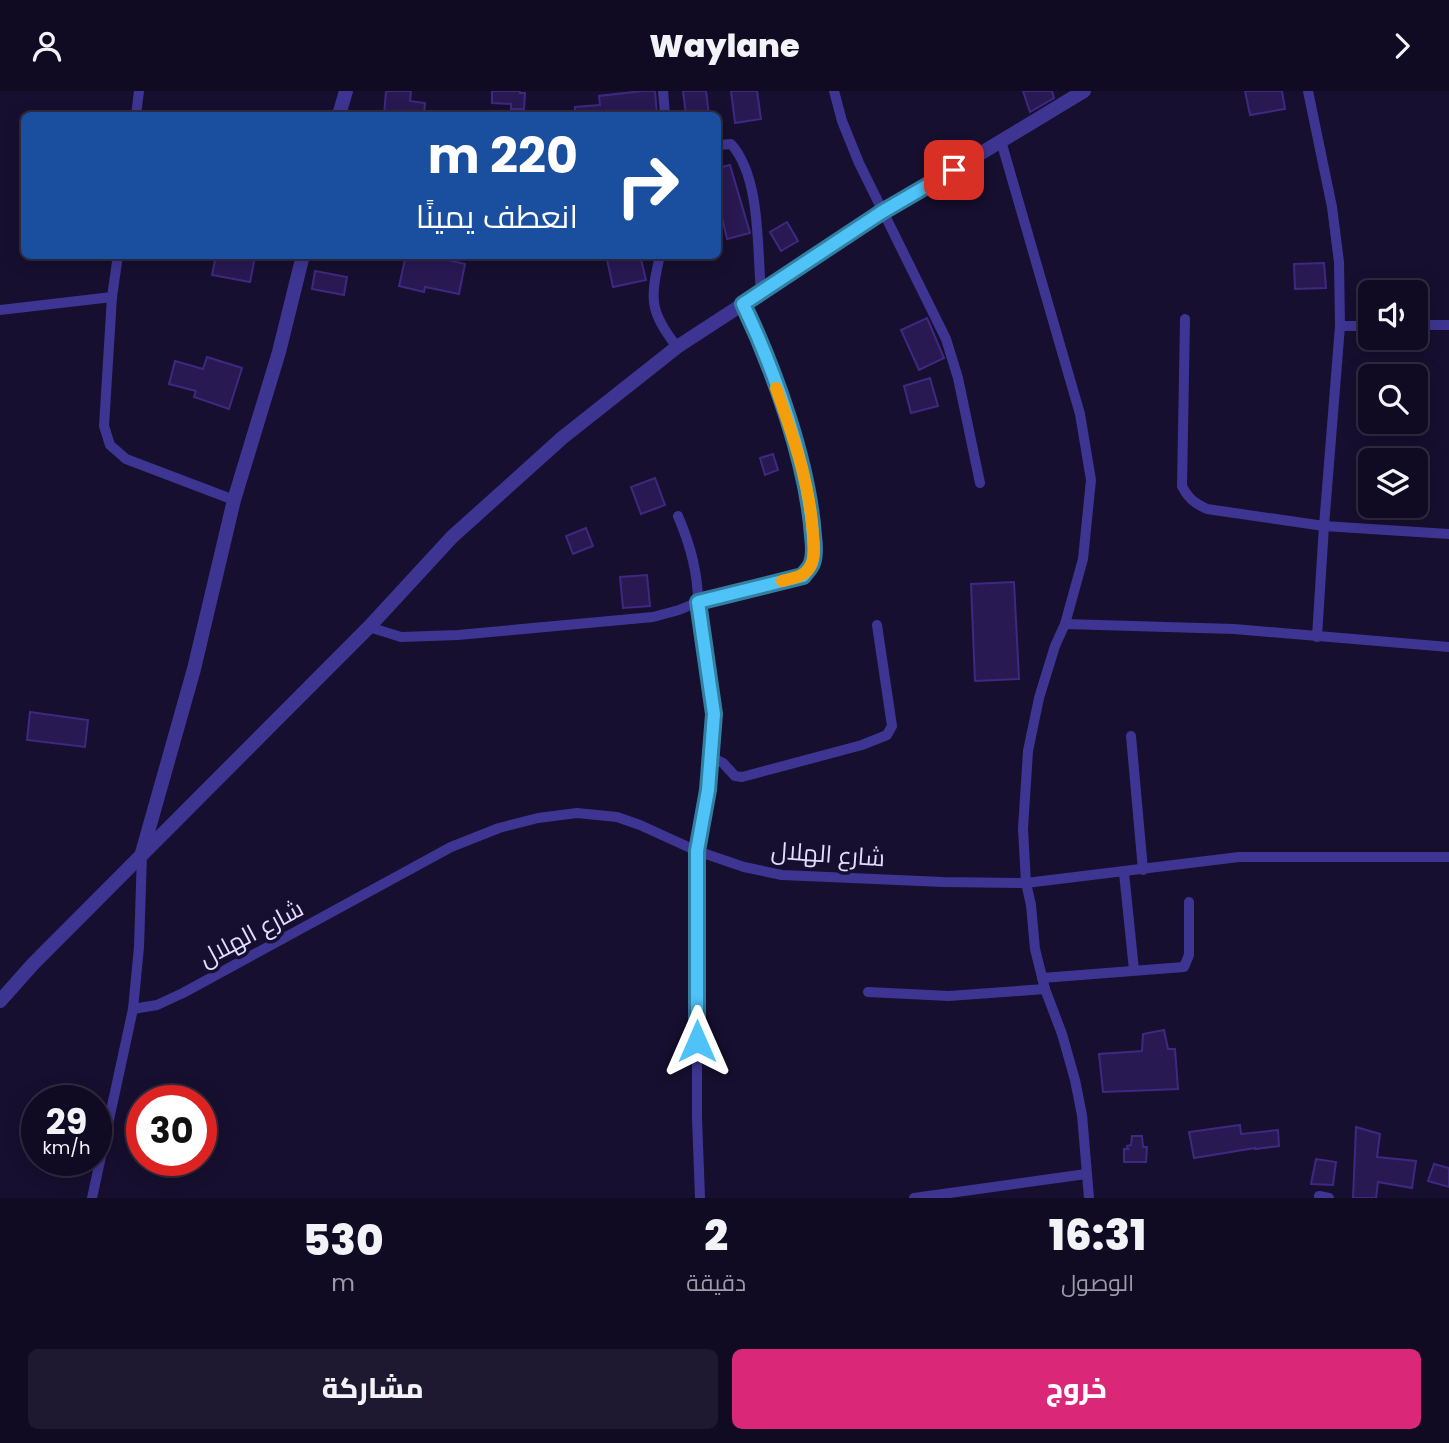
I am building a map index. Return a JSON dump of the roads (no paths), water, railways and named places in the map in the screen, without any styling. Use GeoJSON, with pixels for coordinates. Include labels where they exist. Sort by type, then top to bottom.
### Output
{"type":"FeatureCollection","features":[{"type":"Feature","properties":{"kind":"street"},"geometry":{"type":"LineString","coordinates":[[136,112],[139,91]]}},
{"type":"Feature","properties":{"kind":"street"},"geometry":{"type":"LineString","coordinates":[[340,112],[346,91]]}},
{"type":"Feature","properties":{"kind":"street"},"geometry":{"type":"LineString","coordinates":[[663,91],[665,112]]}},
{"type":"Feature","properties":{"kind":"street"},"geometry":{"type":"LineString","coordinates":[[834,91],[855,152],[882,212],[946,338],[958,378],[979,484]]}},
{"type":"Feature","properties":{"kind":"street"},"geometry":{"type":"LineString","coordinates":[[1308,91],[1332,207],[1339,262],[1340,326],[1317,637]]}},
{"type":"Feature","properties":{"kind":"street"},"geometry":{"type":"LineString","coordinates":[[0,1000],[369,627],[462,528],[562,438],[677,347],[882,212],[1078,93]]}},
{"type":"Feature","properties":{"kind":"street"},"geometry":{"type":"LineString","coordinates":[[1001,141],[1080,414],[1091,480],[1083,559],[1065,624],[1055,646],[1039,698],[1028,751],[1023,829],[1026,883],[1035,949],[1043,984],[1076,1080],[1082,1115],[1089,1198]]}},
{"type":"Feature","properties":{"kind":"street"},"geometry":{"type":"LineString","coordinates":[[721,145],[731,144],[737,149],[752,186],[761,292]]}},
{"type":"Feature","properties":{"kind":"street"},"geometry":{"type":"LineString","coordinates":[[117,259],[112,297],[104,426],[110,445],[125,459],[234,501]]}},
{"type":"Feature","properties":{"kind":"street"},"geometry":{"type":"LineString","coordinates":[[92,1198],[134,1009],[142,854],[194,669],[234,501],[279,352],[302,259]]}},
{"type":"Feature","properties":{"kind":"street"},"geometry":{"type":"LineString","coordinates":[[659,259],[653,288],[654,310],[662,327],[677,347]]}},
{"type":"Feature","properties":{"kind":"street"},"geometry":{"type":"LineString","coordinates":[[0,310],[112,297]]}},
{"type":"Feature","properties":{"kind":"street"},"geometry":{"type":"LineString","coordinates":[[369,627],[401,637],[458,635],[653,617],[698,602],[803,576],[812,563],[814,551],[811,512],[798,453],[771,373],[743,304]]}},
{"type":"Feature","properties":{"kind":"street"},"geometry":{"type":"LineString","coordinates":[[1185,319],[1182,486],[1187,496],[1207,509],[1324,526],[1449,534]]}},
{"type":"Feature","properties":{"kind":"street"},"geometry":{"type":"LineString","coordinates":[[1428,325],[1449,325]]}},
{"type":"Feature","properties":{"kind":"street"},"geometry":{"type":"LineString","coordinates":[[1340,326],[1358,326]]}},
{"type":"Feature","properties":{"kind":"street"},"geometry":{"type":"LineString","coordinates":[[678,516],[691,547],[698,585],[714,714],[708,790],[697,851],[697,1118],[700,1198]]}},
{"type":"Feature","properties":{"kind":"street"},"geometry":{"type":"LineString","coordinates":[[1065,624],[1234,629],[1449,647]]}},
{"type":"Feature","properties":{"kind":"street"},"geometry":{"type":"LineString","coordinates":[[711,757],[723,763],[735,776],[742,777],[833,754],[887,736],[892,726],[877,625]]}},
{"type":"Feature","properties":{"kind":"street"},"geometry":{"type":"LineString","coordinates":[[1131,736],[1143,870]]}},
{"type":"Feature","properties":{"kind":"street","name":"شارع الهلال"},"geometry":{"type":"LineString","coordinates":[[134,1009],[157,1005],[183,993],[451,847],[499,828],[538,818],[577,813],[617,817],[697,851],[744,867],[782,875],[1026,883],[1238,857],[1449,857]]}},
{"type":"Feature","properties":{"kind":"street"},"geometry":{"type":"LineString","coordinates":[[1124,873],[1134,970]]}},
{"type":"Feature","properties":{"kind":"street"},"geometry":{"type":"LineString","coordinates":[[867,992],[950,996],[1134,970],[1184,967],[1188,962],[1189,902]]}},
{"type":"Feature","properties":{"kind":"street"},"geometry":{"type":"LineString","coordinates":[[914,1198],[1086,1174]]}}]}
